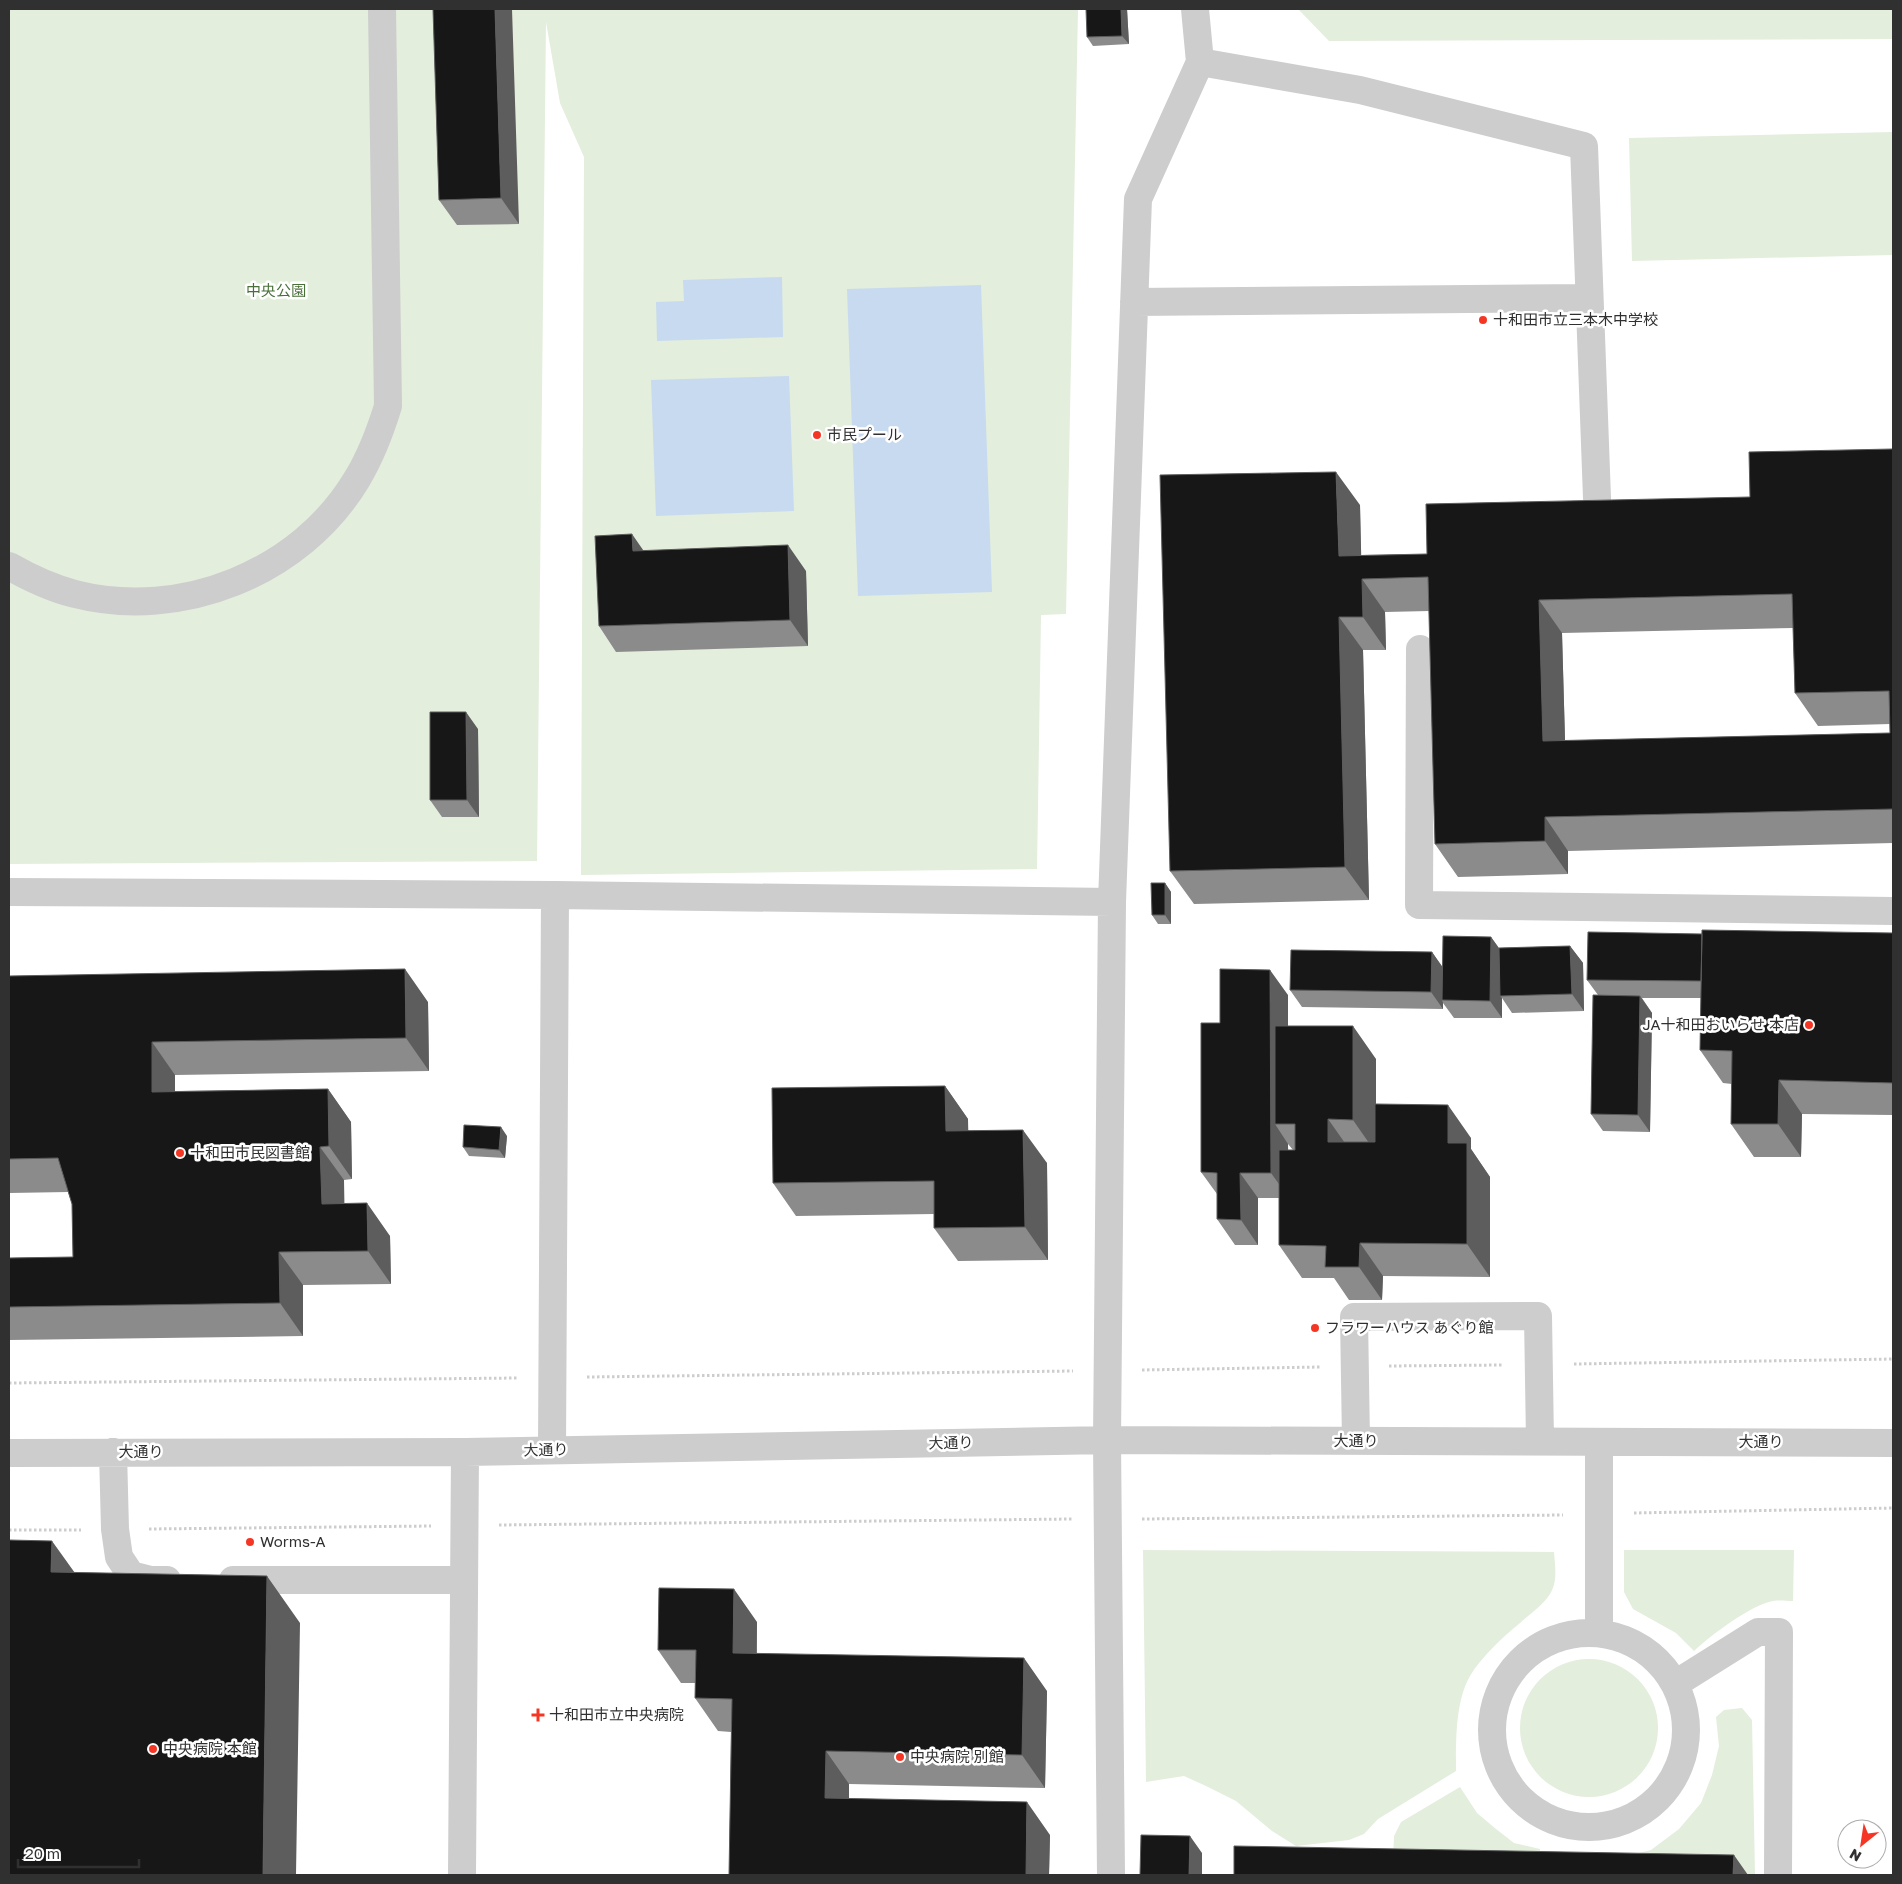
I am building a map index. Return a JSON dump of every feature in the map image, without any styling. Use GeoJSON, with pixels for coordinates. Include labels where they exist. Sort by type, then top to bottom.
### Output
{"type":"FeatureCollection","features":[{"type":"Feature","properties":{"kind":"street"},"geometry":{"type":"LineString","coordinates":[[9,566],[37,581],[75,594],[115,601],[156,601],[196,595],[235,582],[271,565],[304,541],[333,513],[357,480],[376,444],[388,406],[382,9]]}},
{"type":"Feature","properties":{"kind":"street"},"geometry":{"type":"LineString","coordinates":[[1111,1875],[1107,1440],[1112,902],[1138,199],[1200,62],[1195,9]]}},
{"type":"Feature","properties":{"kind":"street"},"geometry":{"type":"LineString","coordinates":[[1200,62],[1360,90],[1584,146],[1588,298],[1597,498]]}},
{"type":"Feature","properties":{"kind":"street"},"geometry":{"type":"LineString","coordinates":[[1134,302],[1588,298]]}},
{"type":"Feature","properties":{"kind":"street"},"geometry":{"type":"LineString","coordinates":[[1420,649],[1419,905],[1893,911]]}},
{"type":"Feature","properties":{"kind":"street"},"geometry":{"type":"LineString","coordinates":[[9,892],[555,894],[1112,902]]}},
{"type":"Feature","properties":{"kind":"street"},"geometry":{"type":"LineString","coordinates":[[552,1450],[555,894]]}},
{"type":"Feature","properties":{"kind":"street"},"geometry":{"type":"LineString","coordinates":[[1356,1441],[1354,1317],[1538,1316],[1540,1441]]}},
{"type":"Feature","properties":{"kind":"street","name":"大通り"},"geometry":{"type":"LineString","coordinates":[[9,1453],[465,1452],[1107,1440],[1893,1442]]}},
{"type":"Feature","properties":{"kind":"street"},"geometry":{"type":"LineString","coordinates":[[1599,1442],[1599,1633]]}},
{"type":"Feature","properties":{"kind":"street"},"geometry":{"type":"LineString","coordinates":[[113,1452],[115,1530],[119,1557],[131,1575],[151,1580],[464,1580]]}},
{"type":"Feature","properties":{"kind":"street"},"geometry":{"type":"LineString","coordinates":[[462,1875],[465,1452]]}},
{"type":"Feature","properties":{"kind":"street"},"geometry":{"type":"LineString","coordinates":[[1675,1684],[1758,1632],[1779,1632],[1778,1875]]}},
{"type":"Feature","properties":{"kind":"street"},"geometry":{"type":"LineString","coordinates":[[1599,1633],[1622,1638],[1643,1650],[1661,1665],[1675,1684],[1683,1706],[1687,1729],[1684,1753],[1676,1775],[1663,1794],[1651,1805],[1625,1821],[1602,1827],[1578,1827],[1555,1822],[1534,1811],[1516,1796],[1503,1776],[1494,1754],[1491,1732],[1493,1708],[1501,1685],[1515,1666],[1532,1650],[1568,1635],[1599,1633]]}},
{"type":"Feature","properties":{"kind":"path"},"geometry":{"type":"LineString","coordinates":[[9,1383],[552,1378],[1893,1359]]}},
{"type":"Feature","properties":{"kind":"path"},"geometry":{"type":"LineString","coordinates":[[9,1530],[1599,1514],[1893,1508]]}},
{"type":"Feature","properties":{"kind":"green space","name":"中央公園"},"geometry":{"type":"Polygon","coordinates":[[[9,9],[1078,9],[1066,614],[1041,615],[1037,869],[581,875],[584,157],[560,103],[546,22],[537,861],[9,864],[9,9]]]}},
{"type":"Feature","properties":{"kind":"green space"},"geometry":{"type":"Polygon","coordinates":[[[1298,9],[1893,9],[1893,39],[1329,41],[1298,9]]]}},
{"type":"Feature","properties":{"kind":"green space"},"geometry":{"type":"Polygon","coordinates":[[[1893,132],[1893,255],[1632,261],[1629,138],[1893,132]]]}},
{"type":"Feature","properties":{"kind":"green space"},"geometry":{"type":"Polygon","coordinates":[[[1143,1550],[1554,1552],[1555,1579],[1553,1589],[1544,1602],[1480,1661],[1470,1676],[1461,1698],[1459,1710],[1456,1735],[1456,1771],[1378,1819],[1364,1834],[1349,1840],[1296,1846],[1272,1831],[1236,1801],[1184,1776],[1146,1782],[1143,1550]]]}},
{"type":"Feature","properties":{"kind":"green space"},"geometry":{"type":"Polygon","coordinates":[[[1624,1550],[1794,1550],[1793,1601],[1773,1601],[1754,1608],[1720,1629],[1694,1651],[1676,1633],[1633,1609],[1624,1592],[1624,1550]]]}},
{"type":"Feature","properties":{"kind":"green space"},"geometry":{"type":"Polygon","coordinates":[[[1589,1659],[1615,1664],[1638,1679],[1653,1702],[1658,1728],[1653,1754],[1638,1777],[1615,1792],[1589,1797],[1563,1792],[1540,1777],[1525,1754],[1520,1728],[1525,1702],[1540,1679],[1563,1664],[1589,1659]]]}},
{"type":"Feature","properties":{"kind":"green space"},"geometry":{"type":"Polygon","coordinates":[[[1742,1708],[1752,1720],[1755,1875],[1669,1875],[1619,1858],[1651,1850],[1679,1829],[1701,1803],[1712,1775],[1719,1746],[1716,1717],[1724,1710],[1742,1708]]]}},
{"type":"Feature","properties":{"kind":"green space"},"geometry":{"type":"Polygon","coordinates":[[[1460,1787],[1477,1813],[1514,1843],[1540,1849],[1539,1871],[1393,1861],[1394,1836],[1401,1822],[1460,1787]]]}},
{"type":"Feature","properties":{"kind":"water"},"geometry":{"type":"Polygon","coordinates":[[[782,277],[783,337],[657,341],[656,302],[684,301],[683,280],[782,277]]]}},
{"type":"Feature","properties":{"kind":"water"},"geometry":{"type":"Polygon","coordinates":[[[981,285],[992,592],[858,596],[847,289],[981,285]]]}},
{"type":"Feature","properties":{"kind":"water"},"geometry":{"type":"Polygon","coordinates":[[[789,376],[794,511],[656,516],[651,380],[789,376]]]}},
{"type":"Feature","properties":{"kind":"building"},"geometry":{"type":"Polygon","coordinates":[[[433,9],[495,9],[501,198],[439,200],[433,9]]]}},
{"type":"Feature","properties":{"kind":"building"},"geometry":{"type":"Polygon","coordinates":[[[1086,9],[1121,9],[1122,36],[1087,37],[1086,9]]]}},
{"type":"Feature","properties":{"kind":"building"},"geometry":{"type":"Polygon","coordinates":[[[1893,449],[1893,809],[1545,817],[1545,841],[1435,844],[1428,577],[1362,579],[1363,617],[1339,617],[1345,867],[1170,871],[1160,475],[1336,472],[1339,556],[1427,554],[1426,504],[1750,497],[1749,452],[1893,449]],[[1792,594],[1539,600],[1543,741],[1890,733],[1889,691],[1795,693],[1792,594]]]}},
{"type":"Feature","properties":{"kind":"building"},"geometry":{"type":"Polygon","coordinates":[[[632,534],[633,551],[788,545],[790,620],[599,626],[595,536],[632,534]]]}},
{"type":"Feature","properties":{"kind":"building"},"geometry":{"type":"Polygon","coordinates":[[[430,712],[466,712],[467,800],[430,800],[430,712]]]}},
{"type":"Feature","properties":{"kind":"building"},"geometry":{"type":"Polygon","coordinates":[[[1151,883],[1165,883],[1165,915],[1152,915],[1151,883]]]}},
{"type":"Feature","properties":{"kind":"building","name":"JA十和田おいらせ 本店"},"geometry":{"type":"Polygon","coordinates":[[[1702,930],[1893,933],[1893,1083],[1779,1080],[1778,1124],[1731,1124],[1732,1051],[1700,1050],[1702,930]]]}},
{"type":"Feature","properties":{"kind":"building"},"geometry":{"type":"Polygon","coordinates":[[[1588,932],[1702,934],[1701,981],[1587,980],[1588,932]]]}},
{"type":"Feature","properties":{"kind":"building"},"geometry":{"type":"Polygon","coordinates":[[[1443,936],[1491,937],[1490,1001],[1442,1000],[1443,936]]]}},
{"type":"Feature","properties":{"kind":"building"},"geometry":{"type":"Polygon","coordinates":[[[1570,946],[1572,994],[1500,996],[1499,948],[1570,946]]]}},
{"type":"Feature","properties":{"kind":"building"},"geometry":{"type":"Polygon","coordinates":[[[1291,950],[1432,952],[1431,992],[1290,990],[1291,950]]]}},
{"type":"Feature","properties":{"kind":"building","name":"十和田市民図書館"},"geometry":{"type":"Polygon","coordinates":[[[405,969],[406,1038],[152,1042],[152,1092],[328,1089],[329,1146],[320,1147],[322,1204],[367,1203],[368,1251],[279,1252],[280,1303],[9,1307],[9,1258],[73,1257],[72,1204],[58,1158],[9,1159],[9,976],[405,969]]]}},
{"type":"Feature","properties":{"kind":"building"},"geometry":{"type":"Polygon","coordinates":[[[1220,969],[1270,970],[1271,1173],[1240,1173],[1241,1220],[1217,1219],[1217,1173],[1201,1172],[1201,1023],[1220,1023],[1220,969]]]}},
{"type":"Feature","properties":{"kind":"building"},"geometry":{"type":"Polygon","coordinates":[[[1593,995],[1640,996],[1638,1115],[1591,1114],[1593,995]]]}},
{"type":"Feature","properties":{"kind":"building"},"geometry":{"type":"Polygon","coordinates":[[[1275,1026],[1353,1026],[1353,1120],[1328,1119],[1328,1142],[1375,1142],[1375,1104],[1448,1105],[1448,1143],[1467,1143],[1467,1244],[1360,1243],[1359,1267],[1325,1267],[1326,1246],[1279,1245],[1279,1150],[1295,1150],[1295,1124],[1275,1124],[1275,1026]]]}},
{"type":"Feature","properties":{"kind":"building"},"geometry":{"type":"Polygon","coordinates":[[[945,1086],[946,1131],[1023,1130],[1025,1227],[934,1228],[934,1181],[773,1183],[772,1088],[945,1086]]]}},
{"type":"Feature","properties":{"kind":"building"},"geometry":{"type":"Polygon","coordinates":[[[464,1125],[501,1127],[499,1150],[463,1147],[464,1125]]]}},
{"type":"Feature","properties":{"kind":"building","name":"中央病院 本館"},"geometry":{"type":"Polygon","coordinates":[[[9,1540],[52,1541],[51,1572],[267,1576],[263,1875],[9,1875],[9,1540]]]}},
{"type":"Feature","properties":{"kind":"building","name":"中央病院 別館"},"geometry":{"type":"Polygon","coordinates":[[[659,1588],[734,1589],[733,1653],[1024,1658],[1022,1755],[826,1751],[825,1798],[1027,1802],[1026,1875],[729,1875],[732,1699],[695,1698],[696,1650],[658,1650],[659,1588]]]}},
{"type":"Feature","properties":{"kind":"building"},"geometry":{"type":"Polygon","coordinates":[[[1141,1835],[1190,1836],[1189,1875],[1140,1875],[1141,1835]]]}},
{"type":"Feature","properties":{"kind":"building"},"geometry":{"type":"Polygon","coordinates":[[[1234,1846],[1734,1855],[1733,1875],[1234,1875],[1234,1846]]]}},
{"type":"Feature","properties":{"kind":"place","name":"十和田市立三本木中学校"},"geometry":{"type":"Point","coordinates":[1483,320]}},
{"type":"Feature","properties":{"kind":"place","name":"市民プール"},"geometry":{"type":"Point","coordinates":[817,435]}},
{"type":"Feature","properties":{"kind":"place","name":"JA十和田おいらせ 本店"},"geometry":{"type":"Point","coordinates":[1809,1025]}},
{"type":"Feature","properties":{"kind":"place","name":"十和田市民図書館"},"geometry":{"type":"Point","coordinates":[180,1153]}},
{"type":"Feature","properties":{"kind":"place","name":"フラワーハウス あぐり館"},"geometry":{"type":"Point","coordinates":[1315,1328]}},
{"type":"Feature","properties":{"kind":"place","name":"Worms-A"},"geometry":{"type":"Point","coordinates":[250,1542]}},
{"type":"Feature","properties":{"kind":"place","name":"十和田市立中央病院"},"geometry":{"type":"Point","coordinates":[538,1715]}},
{"type":"Feature","properties":{"kind":"place","name":"中央病院 本館"},"geometry":{"type":"Point","coordinates":[153,1749]}},
{"type":"Feature","properties":{"kind":"place","name":"中央病院 別館"},"geometry":{"type":"Point","coordinates":[900,1757]}}]}
